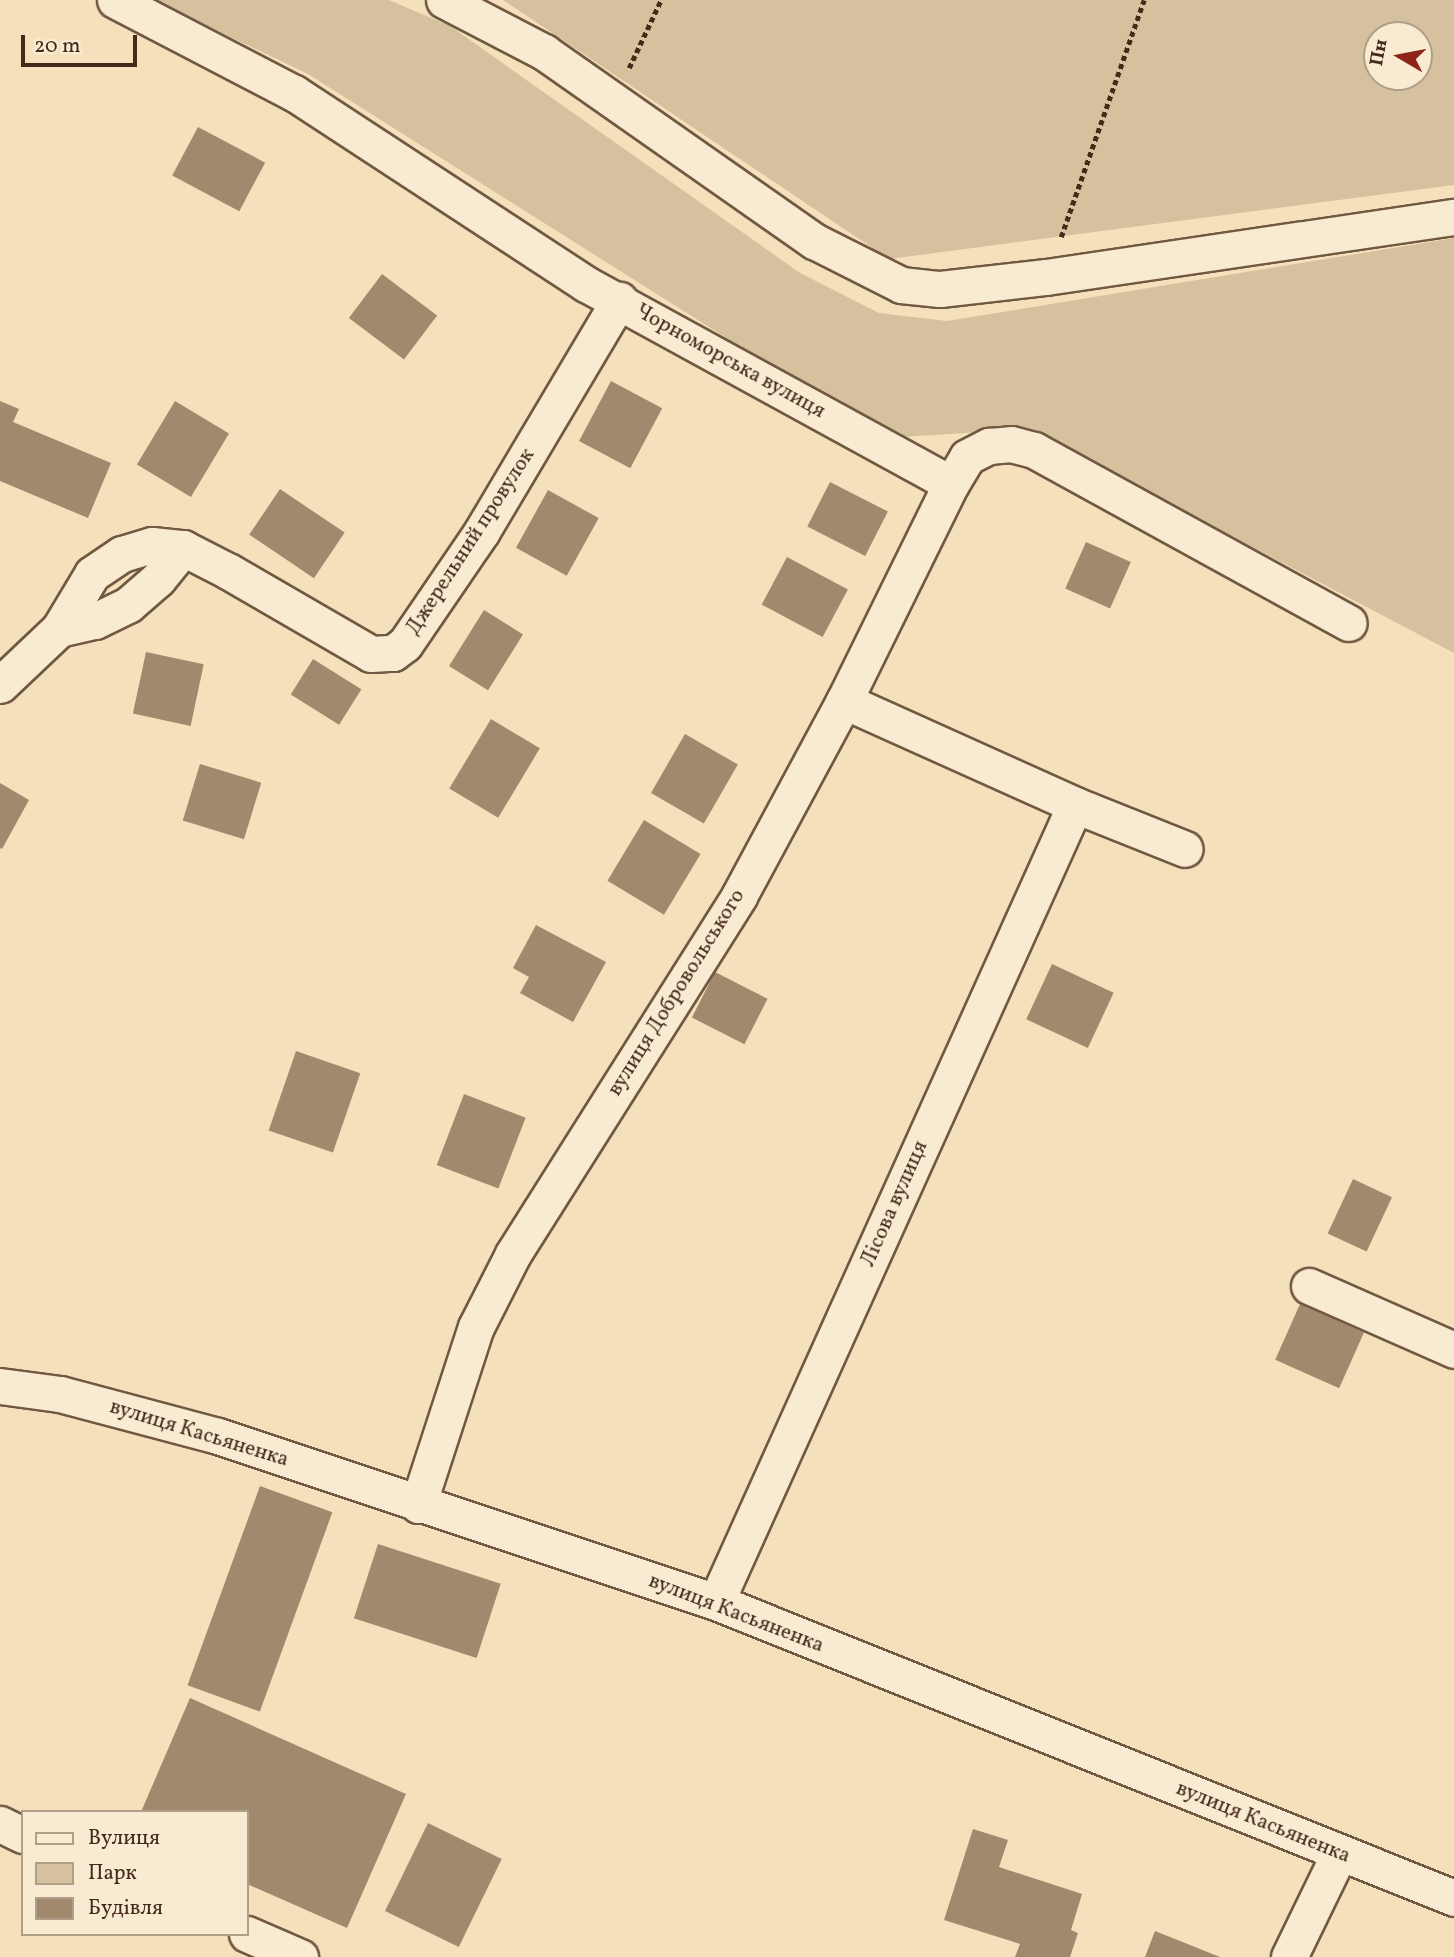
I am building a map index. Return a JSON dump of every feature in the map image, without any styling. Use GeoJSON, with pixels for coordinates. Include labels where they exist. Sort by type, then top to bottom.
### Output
{"type":"FeatureCollection","features":[{"type":"Feature","properties":{"kind":"street","name":"Чорноморська вулиця"},"geometry":{"type":"LineString","coordinates":[[115,0],[294,93],[586,284],[951,484]]}},
{"type":"Feature","properties":{"kind":"street"},"geometry":{"type":"LineString","coordinates":[[444,0],[544,52],[814,241],[867,271],[901,285],[940,289],[1046,277],[1454,217]]}},
{"type":"Feature","properties":{"kind":"street","name":"Джерельний провулок"},"geometry":{"type":"LineString","coordinates":[[0,685],[59,629],[92,575],[122,554],[152,545],[183,548],[359,648],[383,656],[393,653],[405,645],[482,531],[619,300]]}},
{"type":"Feature","properties":{"kind":"street"},"geometry":{"type":"LineString","coordinates":[[951,484],[967,457],[989,446],[1011,444],[1034,450],[1349,623]]}},
{"type":"Feature","properties":{"kind":"street","name":"вулиця Добровольського"},"geometry":{"type":"LineString","coordinates":[[418,1505],[476,1327],[513,1254],[739,896],[844,701],[951,484]]}},
{"type":"Feature","properties":{"kind":"street"},"geometry":{"type":"LineString","coordinates":[[844,701],[1075,805],[1185,849]]}},
{"type":"Feature","properties":{"kind":"street","name":"Лісова вулиця"},"geometry":{"type":"LineString","coordinates":[[716,1602],[1075,805]]}},
{"type":"Feature","properties":{"kind":"street"},"geometry":{"type":"LineString","coordinates":[[1309,1286],[1454,1350]]}},
{"type":"Feature","properties":{"kind":"street","name":"вулиця Касьяненка"},"geometry":{"type":"LineString","coordinates":[[0,1386],[60,1394],[218,1436],[418,1505],[716,1602],[1454,1898]]}},
{"type":"Feature","properties":{"kind":"street"},"geometry":{"type":"LineString","coordinates":[[0,1824],[21,1834]]}},
{"type":"Feature","properties":{"kind":"street"},"geometry":{"type":"LineString","coordinates":[[1289,1957],[1339,1854]]}},
{"type":"Feature","properties":{"kind":"street"},"geometry":{"type":"LineString","coordinates":[[248,1934],[300,1957]]}},
{"type":"Feature","properties":{"kind":"path"},"geometry":{"type":"LineString","coordinates":[[613,101],[661,0]]}},
{"type":"Feature","properties":{"kind":"path"},"geometry":{"type":"LineString","coordinates":[[1046,277],[1144,0]]}},
{"type":"Feature","properties":{"kind":"green space"},"geometry":{"type":"Polygon","coordinates":[[[153,0],[389,0],[450,26],[800,273],[879,313],[947,321],[1454,238],[1454,653],[1028,429],[885,438],[308,74],[153,0]]]}},
{"type":"Feature","properties":{"kind":"green space"},"geometry":{"type":"Polygon","coordinates":[[[503,0],[1454,0],[1454,185],[889,259],[503,0]]]}},
{"type":"Feature","properties":{"kind":"building"},"geometry":{"type":"Polygon","coordinates":[[[198,127],[265,163],[239,211],[172,176],[198,127]]]}},
{"type":"Feature","properties":{"kind":"building"},"geometry":{"type":"Polygon","coordinates":[[[382,274],[437,316],[404,359],[349,318],[382,274]]]}},
{"type":"Feature","properties":{"kind":"building"},"geometry":{"type":"Polygon","coordinates":[[[611,381],[662,408],[630,468],[579,441],[611,381]]]}},
{"type":"Feature","properties":{"kind":"building"},"geometry":{"type":"Polygon","coordinates":[[[0,401],[19,409],[13,422],[111,463],[88,518],[0,481],[0,401]]]}},
{"type":"Feature","properties":{"kind":"building"},"geometry":{"type":"Polygon","coordinates":[[[175,401],[229,433],[191,497],[137,464],[175,401]]]}},
{"type":"Feature","properties":{"kind":"building"},"geometry":{"type":"Polygon","coordinates":[[[830,482],[888,512],[865,556],[807,527],[830,482]]]}},
{"type":"Feature","properties":{"kind":"building"},"geometry":{"type":"Polygon","coordinates":[[[280,489],[345,533],[314,578],[249,535],[280,489]]]}},
{"type":"Feature","properties":{"kind":"building"},"geometry":{"type":"Polygon","coordinates":[[[548,490],[599,518],[567,576],[516,548],[548,490]]]}},
{"type":"Feature","properties":{"kind":"building"},"geometry":{"type":"Polygon","coordinates":[[[1086,542],[1131,562],[1110,609],[1065,589],[1086,542]]]}},
{"type":"Feature","properties":{"kind":"building"},"geometry":{"type":"Polygon","coordinates":[[[787,557],[848,589],[823,637],[762,605],[787,557]]]}},
{"type":"Feature","properties":{"kind":"building"},"geometry":{"type":"Polygon","coordinates":[[[484,610],[523,634],[488,690],[449,666],[484,610]]]}},
{"type":"Feature","properties":{"kind":"building"},"geometry":{"type":"Polygon","coordinates":[[[146,652],[204,664],[191,726],[133,714],[146,652]]]}},
{"type":"Feature","properties":{"kind":"building"},"geometry":{"type":"Polygon","coordinates":[[[313,659],[361,689],[339,725],[291,695],[313,659]]]}},
{"type":"Feature","properties":{"kind":"building"},"geometry":{"type":"Polygon","coordinates":[[[491,719],[540,748],[498,818],[449,788],[491,719]]]}},
{"type":"Feature","properties":{"kind":"building"},"geometry":{"type":"Polygon","coordinates":[[[685,734],[738,764],[704,823],[651,793],[685,734]]]}},
{"type":"Feature","properties":{"kind":"building"},"geometry":{"type":"Polygon","coordinates":[[[200,764],[261,783],[244,839],[183,820],[200,764]]]}},
{"type":"Feature","properties":{"kind":"building"},"geometry":{"type":"Polygon","coordinates":[[[0,783],[29,800],[2,849],[0,848],[0,783]]]}},
{"type":"Feature","properties":{"kind":"building"},"geometry":{"type":"Polygon","coordinates":[[[644,820],[701,854],[664,915],[607,881],[644,820]]]}},
{"type":"Feature","properties":{"kind":"building"},"geometry":{"type":"Polygon","coordinates":[[[536,925],[606,962],[573,1022],[520,993],[529,977],[513,968],[536,925]]]}},
{"type":"Feature","properties":{"kind":"building"},"geometry":{"type":"Polygon","coordinates":[[[1052,964],[1114,993],[1088,1048],[1026,1019],[1052,964]]]}},
{"type":"Feature","properties":{"kind":"building"},"geometry":{"type":"Polygon","coordinates":[[[715,972],[768,999],[744,1044],[692,1017],[715,972]]]}},
{"type":"Feature","properties":{"kind":"building"},"geometry":{"type":"Polygon","coordinates":[[[296,1051],[360,1073],[333,1153],[269,1130],[296,1051]]]}},
{"type":"Feature","properties":{"kind":"building"},"geometry":{"type":"Polygon","coordinates":[[[464,1094],[526,1118],[498,1189],[437,1165],[464,1094]]]}},
{"type":"Feature","properties":{"kind":"building"},"geometry":{"type":"Polygon","coordinates":[[[1353,1179],[1392,1197],[1367,1252],[1328,1233],[1353,1179]]]}},
{"type":"Feature","properties":{"kind":"building"},"geometry":{"type":"Polygon","coordinates":[[[1300,1304],[1364,1332],[1339,1388],[1275,1360],[1300,1304]]]}},
{"type":"Feature","properties":{"kind":"building"},"geometry":{"type":"Polygon","coordinates":[[[260,1486],[332,1512],[260,1712],[187,1685],[260,1486]]]}},
{"type":"Feature","properties":{"kind":"building"},"geometry":{"type":"Polygon","coordinates":[[[378,1544],[501,1584],[477,1658],[354,1618],[378,1544]]]}},
{"type":"Feature","properties":{"kind":"building"},"geometry":{"type":"Polygon","coordinates":[[[190,1698],[406,1794],[347,1928],[248,1884],[248,1810],[142,1810],[190,1698]]]}},
{"type":"Feature","properties":{"kind":"building"},"geometry":{"type":"Polygon","coordinates":[[[428,1823],[502,1859],[459,1947],[385,1911],[428,1823]]]}},
{"type":"Feature","properties":{"kind":"building"},"geometry":{"type":"Polygon","coordinates":[[[973,1829],[1008,1840],[999,1867],[1082,1894],[1071,1930],[1078,1933],[1070,1957],[1015,1957],[1020,1944],[944,1920],[973,1829]]]}},
{"type":"Feature","properties":{"kind":"building"},"geometry":{"type":"Polygon","coordinates":[[[1155,1931],[1220,1957],[1145,1957],[1155,1931]]]}}]}
